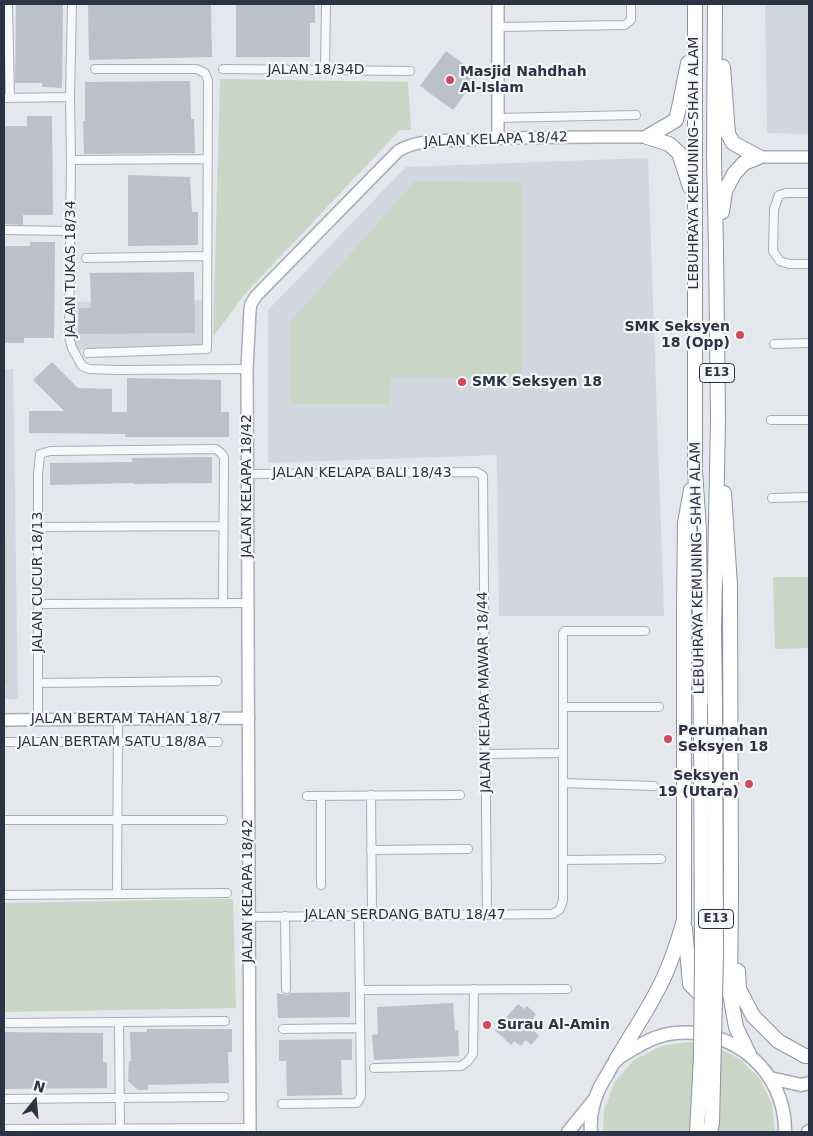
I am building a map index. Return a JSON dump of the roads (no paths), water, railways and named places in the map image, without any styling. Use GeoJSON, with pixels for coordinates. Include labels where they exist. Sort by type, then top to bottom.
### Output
{"type":"FeatureCollection","features":[{"type":"Feature","properties":{"kind":"highway","name":"LEBUHRAYA KEMUNING–SHAH ALAM"},"geometry":{"type":"LineString","coordinates":[[710,1132],[712,1123],[716,954],[714,629],[718,419],[714,157],[715,4]]}},
{"type":"Feature","properties":{"kind":"highway","name":"LEBUHRAYA KEMUNING–SHAH ALAM"},"geometry":{"type":"LineString","coordinates":[[695,10],[695,471],[699,530],[701,737],[701,1048],[696,1132]]}},
{"type":"Feature","properties":{"kind":"highway"},"geometry":{"type":"LineString","coordinates":[[647,137],[676,120],[687,70],[695,10]]}},
{"type":"Feature","properties":{"kind":"highway"},"geometry":{"type":"LineString","coordinates":[[715,40],[723,64],[728,134],[733,142],[759,157]]}},
{"type":"Feature","properties":{"kind":"highway"},"geometry":{"type":"LineString","coordinates":[[647,137],[669,144],[679,153],[694,200]]}},
{"type":"Feature","properties":{"kind":"highway"},"geometry":{"type":"LineString","coordinates":[[716,247],[725,191],[734,174],[744,163],[759,157]]}},
{"type":"Feature","properties":{"kind":"highway"},"geometry":{"type":"LineString","coordinates":[[718,419],[730,586],[730,994],[736,1027],[749,1054]]}},
{"type":"Feature","properties":{"kind":"highway"},"geometry":{"type":"LineString","coordinates":[[695,471],[685,522],[684,920],[690,984],[698,992],[705,994],[716,992],[722,987],[731,955]]}},
{"type":"Feature","properties":{"kind":"highway"},"geometry":{"type":"LineString","coordinates":[[731,890],[740,989],[753,1016],[778,1041],[805,1056],[809,1056]]}},
{"type":"Feature","properties":{"kind":"highway"},"geometry":{"type":"LineString","coordinates":[[616,1060],[657,992],[684,920]]}},
{"type":"Feature","properties":{"kind":"main road"},"geometry":{"type":"LineString","coordinates":[[568,1132],[594,1100],[616,1060],[648,1040],[674,1033],[700,1033],[726,1040],[749,1054],[770,1078],[778,1094],[783,1112],[785,1132]]}},
{"type":"Feature","properties":{"kind":"main road"},"geometry":{"type":"LineString","coordinates":[[770,1078],[801,1085],[809,1083]]}},
{"type":"Feature","properties":{"kind":"main road"},"geometry":{"type":"LineString","coordinates":[[591,1132],[590,1126],[594,1100]]}},
{"type":"Feature","properties":{"kind":"street"},"geometry":{"type":"LineString","coordinates":[[8,4],[6,41],[7,98],[70,97]]}},
{"type":"Feature","properties":{"kind":"street","name":"JALAN TUKAS 18/34"},"geometry":{"type":"LineString","coordinates":[[72,4],[70,97],[70,337],[72,348],[82,366],[89,369],[247,369]]}},
{"type":"Feature","properties":{"kind":"street"},"geometry":{"type":"LineString","coordinates":[[325,70],[326,4]]}},
{"type":"Feature","properties":{"kind":"street"},"geometry":{"type":"LineString","coordinates":[[498,4],[498,138]]}},
{"type":"Feature","properties":{"kind":"street"},"geometry":{"type":"LineString","coordinates":[[498,27],[625,25],[632,20],[631,4]]}},
{"type":"Feature","properties":{"kind":"street"},"geometry":{"type":"LineString","coordinates":[[88,353],[207,349],[208,80],[204,73],[197,70],[95,69]]}},
{"type":"Feature","properties":{"kind":"street","name":"JALAN 18/34D"},"geometry":{"type":"LineString","coordinates":[[223,70],[410,71]]}},
{"type":"Feature","properties":{"kind":"street"},"geometry":{"type":"LineString","coordinates":[[498,118],[636,115]]}},
{"type":"Feature","properties":{"kind":"street","name":"JALAN KELAPA 18/42"},"geometry":{"type":"LineString","coordinates":[[250,1130],[247,369],[251,304],[256,296],[398,151],[406,146],[431,142],[498,138],[647,137]]}},
{"type":"Feature","properties":{"kind":"street"},"geometry":{"type":"LineString","coordinates":[[759,157],[809,158]]}},
{"type":"Feature","properties":{"kind":"street"},"geometry":{"type":"LineString","coordinates":[[71,160],[208,159]]}},
{"type":"Feature","properties":{"kind":"street"},"geometry":{"type":"LineString","coordinates":[[809,193],[786,193],[780,195],[774,210],[773,250],[780,262],[809,264]]}},
{"type":"Feature","properties":{"kind":"street"},"geometry":{"type":"LineString","coordinates":[[4,230],[70,231]]}},
{"type":"Feature","properties":{"kind":"street"},"geometry":{"type":"LineString","coordinates":[[86,258],[207,256]]}},
{"type":"Feature","properties":{"kind":"street"},"geometry":{"type":"LineString","coordinates":[[774,344],[809,343]]}},
{"type":"Feature","properties":{"kind":"street"},"geometry":{"type":"LineString","coordinates":[[771,420],[809,420]]}},
{"type":"Feature","properties":{"kind":"street","name":"JALAN CUCUR 18/13"},"geometry":{"type":"LineString","coordinates":[[38,719],[38,461],[40,454],[50,451],[216,449],[224,457],[223,526]]}},
{"type":"Feature","properties":{"kind":"street","name":"JALAN KELAPA BALI 18/43"},"geometry":{"type":"LineString","coordinates":[[247,474],[477,472]]}},
{"type":"Feature","properties":{"kind":"street","name":"JALAN KELAPA MAWAR 18/44"},"geometry":{"type":"LineString","coordinates":[[477,472],[483,476],[487,915]]}},
{"type":"Feature","properties":{"kind":"street"},"geometry":{"type":"LineString","coordinates":[[772,498],[809,497]]}},
{"type":"Feature","properties":{"kind":"street"},"geometry":{"type":"LineString","coordinates":[[38,527],[223,526],[223,603]]}},
{"type":"Feature","properties":{"kind":"street"},"geometry":{"type":"LineString","coordinates":[[38,604],[247,603]]}},
{"type":"Feature","properties":{"kind":"street"},"geometry":{"type":"LineString","coordinates":[[645,631],[563,632],[563,860],[661,859]]}},
{"type":"Feature","properties":{"kind":"street"},"geometry":{"type":"LineString","coordinates":[[38,683],[217,681]]}},
{"type":"Feature","properties":{"kind":"street"},"geometry":{"type":"LineString","coordinates":[[563,707],[659,707]]}},
{"type":"Feature","properties":{"kind":"street","name":"JALAN BERTAM TAHAN 18/7"},"geometry":{"type":"LineString","coordinates":[[4,720],[249,718]]}},
{"type":"Feature","properties":{"kind":"street"},"geometry":{"type":"LineString","coordinates":[[117,894],[118,719]]}},
{"type":"Feature","properties":{"kind":"street","name":"JALAN BERTAM SATU 18/8A"},"geometry":{"type":"LineString","coordinates":[[6,742],[218,742]]}},
{"type":"Feature","properties":{"kind":"street"},"geometry":{"type":"LineString","coordinates":[[486,754],[562,753]]}},
{"type":"Feature","properties":{"kind":"street"},"geometry":{"type":"LineString","coordinates":[[563,783],[654,786]]}},
{"type":"Feature","properties":{"kind":"street"},"geometry":{"type":"LineString","coordinates":[[370,795],[372,916]]}},
{"type":"Feature","properties":{"kind":"street"},"geometry":{"type":"LineString","coordinates":[[307,796],[460,795]]}},
{"type":"Feature","properties":{"kind":"street"},"geometry":{"type":"LineString","coordinates":[[321,796],[321,885]]}},
{"type":"Feature","properties":{"kind":"street"},"geometry":{"type":"LineString","coordinates":[[5,820],[223,820]]}},
{"type":"Feature","properties":{"kind":"street"},"geometry":{"type":"LineString","coordinates":[[371,850],[468,849]]}},
{"type":"Feature","properties":{"kind":"street","name":"JALAN SERDANG BATU 18/47"},"geometry":{"type":"LineString","coordinates":[[248,916],[553,914],[560,909],[562,900],[563,860]]}},
{"type":"Feature","properties":{"kind":"street"},"geometry":{"type":"LineString","coordinates":[[5,895],[227,893]]}},
{"type":"Feature","properties":{"kind":"street"},"geometry":{"type":"LineString","coordinates":[[285,916],[286,989]]}},
{"type":"Feature","properties":{"kind":"street"},"geometry":{"type":"LineString","coordinates":[[282,1104],[357,1103],[361,1096],[359,916]]}},
{"type":"Feature","properties":{"kind":"street"},"geometry":{"type":"LineString","coordinates":[[374,1068],[461,1066],[467,1062],[473,1054],[474,989]]}},
{"type":"Feature","properties":{"kind":"street"},"geometry":{"type":"LineString","coordinates":[[360,990],[567,989]]}},
{"type":"Feature","properties":{"kind":"street"},"geometry":{"type":"LineString","coordinates":[[119,1022],[120,1129]]}},
{"type":"Feature","properties":{"kind":"street"},"geometry":{"type":"LineString","coordinates":[[7,1023],[225,1022]]}},
{"type":"Feature","properties":{"kind":"street"},"geometry":{"type":"LineString","coordinates":[[283,1029],[360,1028]]}},
{"type":"Feature","properties":{"kind":"street"},"geometry":{"type":"LineString","coordinates":[[6,1099],[224,1098]]}},
{"type":"Feature","properties":{"kind":"street"},"geometry":{"type":"LineString","coordinates":[[4,1130],[250,1130]]}},
{"type":"Feature","properties":{"kind":"place","name":"Masjid Nahdhah Al-Islam"},"geometry":{"type":"Point","coordinates":[450,80]}},
{"type":"Feature","properties":{"kind":"place","name":"SMK Seksyen 18 (Opp)"},"geometry":{"type":"Point","coordinates":[740,335]}},
{"type":"Feature","properties":{"kind":"place","name":"SMK Seksyen 18"},"geometry":{"type":"Point","coordinates":[462,382]}},
{"type":"Feature","properties":{"kind":"place","name":"Perumahan Seksyen 18"},"geometry":{"type":"Point","coordinates":[668,739]}},
{"type":"Feature","properties":{"kind":"place","name":"Seksyen 19 (Utara)"},"geometry":{"type":"Point","coordinates":[749,784]}},
{"type":"Feature","properties":{"kind":"place","name":"Surau Al-Amin"},"geometry":{"type":"Point","coordinates":[487,1025]}}]}
